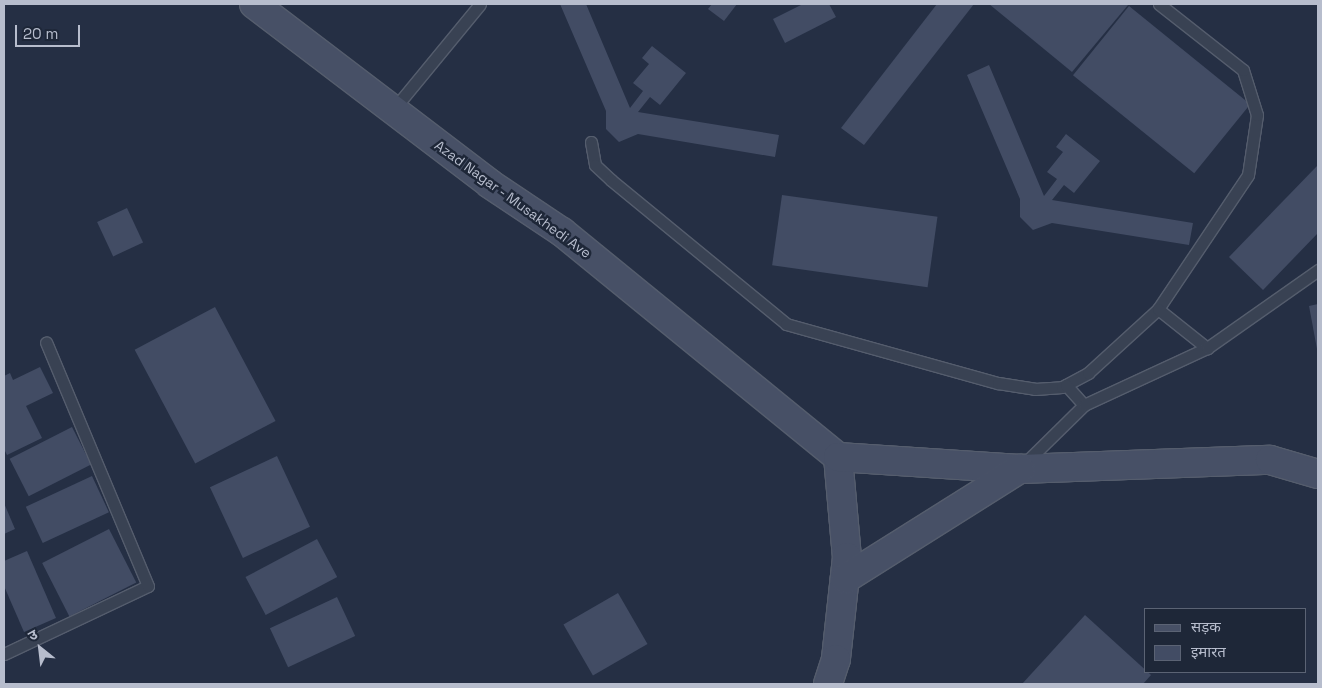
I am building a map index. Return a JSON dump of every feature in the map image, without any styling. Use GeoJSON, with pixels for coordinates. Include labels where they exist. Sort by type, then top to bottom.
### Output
{"type":"FeatureCollection","features":[{"type":"Feature","properties":{"kind":"street","name":"Azad Nagar - Musakhedi Ave"},"geometry":{"type":"LineString","coordinates":[[254,4],[490,184],[562,232],[838,456]]}},
{"type":"Feature","properties":{"kind":"street"},"geometry":{"type":"LineString","coordinates":[[828,684],[836,659],[847,557],[838,456],[1020,469],[1270,460],[1318,474]]}},
{"type":"Feature","properties":{"kind":"street"},"geometry":{"type":"LineString","coordinates":[[845,579],[1020,469]]}},
{"type":"Feature","properties":{"kind":"lane"},"geometry":{"type":"LineString","coordinates":[[393,110],[480,4]]}},
{"type":"Feature","properties":{"kind":"lane"},"geometry":{"type":"LineString","coordinates":[[590,142],[595,165],[611,180],[786,324],[998,384],[1035,389],[1066,385],[1088,373],[1158,309],[1248,175],[1257,115],[1243,70],[1159,4]]}},
{"type":"Feature","properties":{"kind":"lane"},"geometry":{"type":"LineString","coordinates":[[1020,469],[1084,405],[1207,348],[1318,270]]}},
{"type":"Feature","properties":{"kind":"lane"},"geometry":{"type":"LineString","coordinates":[[1158,309],[1207,348]]}},
{"type":"Feature","properties":{"kind":"lane"},"geometry":{"type":"LineString","coordinates":[[4,653],[148,586],[46,342]]}},
{"type":"Feature","properties":{"kind":"lane"},"geometry":{"type":"LineString","coordinates":[[1066,385],[1084,405]]}},
{"type":"Feature","properties":{"kind":"building"},"geometry":{"type":"Polygon","coordinates":[[[560,4],[586,4],[630,108],[643,91],[633,83],[649,64],[642,58],[652,46],[686,73],[660,105],[650,97],[638,112],[779,135],[775,157],[638,134],[619,142],[606,129],[606,111],[560,4]]]}},
{"type":"Feature","properties":{"kind":"building"},"geometry":{"type":"Polygon","coordinates":[[[712,4],[737,4],[724,21],[708,9],[712,4]]]}},
{"type":"Feature","properties":{"kind":"building"},"geometry":{"type":"Polygon","coordinates":[[[803,4],[829,4],[836,17],[785,43],[773,19],[803,4]]]}},
{"type":"Feature","properties":{"kind":"building"},"geometry":{"type":"Polygon","coordinates":[[[937,4],[974,4],[864,145],[841,128],[937,4]]]}},
{"type":"Feature","properties":{"kind":"building"},"geometry":{"type":"Polygon","coordinates":[[[989,4],[1126,4],[1128,5],[1072,72],[989,4]]]}},
{"type":"Feature","properties":{"kind":"building"},"geometry":{"type":"Polygon","coordinates":[[[1129,6],[1250,104],[1194,173],[1073,75],[1129,6]]]}},
{"type":"Feature","properties":{"kind":"building"},"geometry":{"type":"Polygon","coordinates":[[[989,65],[1044,196],[1057,179],[1047,172],[1063,152],[1056,147],[1066,134],[1100,161],[1074,193],[1064,185],[1052,200],[1193,223],[1189,245],[1052,223],[1033,230],[1020,217],[1020,199],[967,75],[989,65]]]}},
{"type":"Feature","properties":{"kind":"building"},"geometry":{"type":"Polygon","coordinates":[[[1318,165],[1318,233],[1263,290],[1229,257],[1318,165]]]}},
{"type":"Feature","properties":{"kind":"building"},"geometry":{"type":"Polygon","coordinates":[[[782,195],[937,217],[928,287],[772,265],[782,195]]]}},
{"type":"Feature","properties":{"kind":"building"},"geometry":{"type":"Polygon","coordinates":[[[127,208],[143,242],[113,256],[97,222],[127,208]]]}},
{"type":"Feature","properties":{"kind":"building"},"geometry":{"type":"Polygon","coordinates":[[[1318,304],[1318,349],[1317,349],[1309,306],[1318,304]]]}},
{"type":"Feature","properties":{"kind":"building"},"geometry":{"type":"Polygon","coordinates":[[[215,307],[276,421],[195,464],[135,350],[215,307]]]}},
{"type":"Feature","properties":{"kind":"building"},"geometry":{"type":"Polygon","coordinates":[[[40,367],[53,393],[26,406],[42,438],[7,455],[4,449],[4,376],[10,373],[13,380],[40,367]]]}},
{"type":"Feature","properties":{"kind":"building"},"geometry":{"type":"Polygon","coordinates":[[[72,427],[91,464],[29,496],[10,459],[72,427]]]}},
{"type":"Feature","properties":{"kind":"building"},"geometry":{"type":"Polygon","coordinates":[[[277,456],[310,527],[243,558],[210,487],[277,456]]]}},
{"type":"Feature","properties":{"kind":"building"},"geometry":{"type":"Polygon","coordinates":[[[92,476],[109,512],[43,543],[26,507],[92,476]]]}},
{"type":"Feature","properties":{"kind":"building"},"geometry":{"type":"Polygon","coordinates":[[[4,503],[15,529],[4,534],[4,503]]]}},
{"type":"Feature","properties":{"kind":"building"},"geometry":{"type":"Polygon","coordinates":[[[109,529],[136,582],[69,617],[42,563],[109,529]]]}},
{"type":"Feature","properties":{"kind":"building"},"geometry":{"type":"Polygon","coordinates":[[[317,539],[337,577],[266,615],[245,577],[317,539]]]}},
{"type":"Feature","properties":{"kind":"building"},"geometry":{"type":"Polygon","coordinates":[[[27,551],[56,618],[24,632],[4,586],[4,561],[27,551]]]}},
{"type":"Feature","properties":{"kind":"building"},"geometry":{"type":"Polygon","coordinates":[[[618,593],[648,644],[593,676],[563,624],[618,593]]]}},
{"type":"Feature","properties":{"kind":"building"},"geometry":{"type":"Polygon","coordinates":[[[337,597],[355,636],[288,667],[270,628],[337,597]]]}},
{"type":"Feature","properties":{"kind":"building"},"geometry":{"type":"Polygon","coordinates":[[[1085,615],[1144,669],[1144,673],[1151,675],[1143,684],[1022,684],[1085,615]]]}}]}
